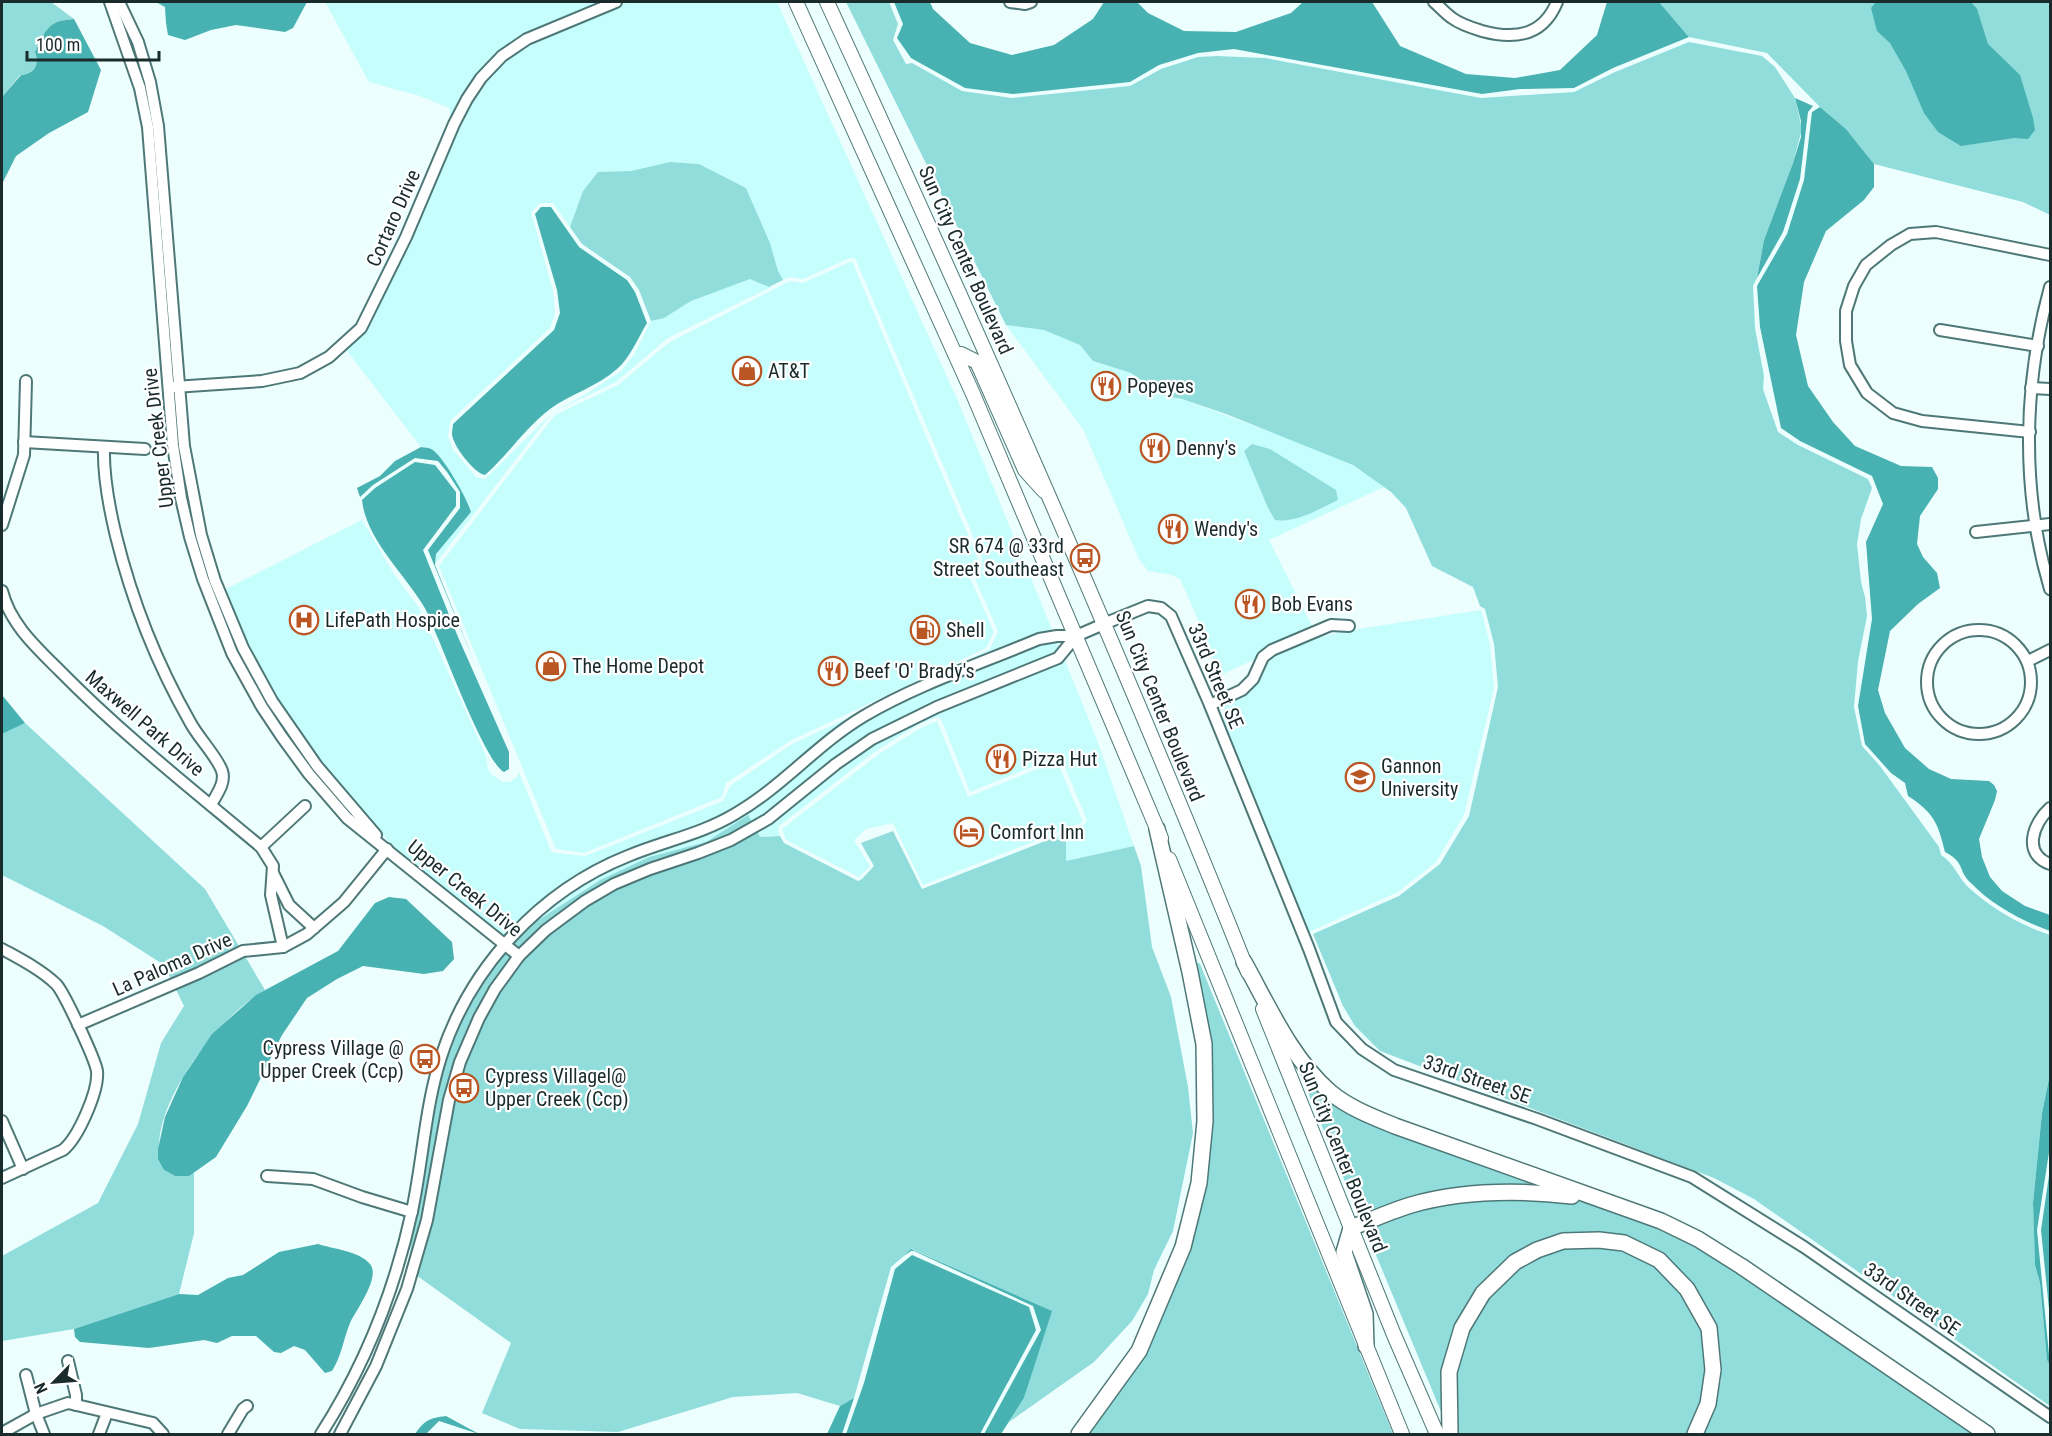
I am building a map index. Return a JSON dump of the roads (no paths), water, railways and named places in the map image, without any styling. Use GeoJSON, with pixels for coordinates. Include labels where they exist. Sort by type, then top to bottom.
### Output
{"type":"FeatureCollection","features":[{"type":"Feature","properties":{"kind":"highway"},"geometry":{"type":"LineString","coordinates":[[1079,1434],[1139,1351],[1183,1247],[1199,1183],[1205,1121],[1204,1044],[1157,829]]}},
{"type":"Feature","properties":{"kind":"highway"},"geometry":{"type":"LineString","coordinates":[[1245,962],[1296,1054],[1331,1092],[1360,1111],[1395,1126],[1661,1221],[1707,1244],[1987,1434]]}},
{"type":"Feature","properties":{"kind":"highway"},"geometry":{"type":"LineString","coordinates":[[1366,1346],[1365,1314],[1344,1252],[1351,1228],[1412,1205],[1487,1192],[1537,1192],[1599,1199]]}},
{"type":"Feature","properties":{"kind":"highway"},"geometry":{"type":"LineString","coordinates":[[1450,1434],[1449,1372],[1462,1328],[1483,1293],[1515,1262],[1537,1250],[1563,1241],[1599,1240],[1624,1243],[1659,1260],[1687,1289],[1709,1328],[1713,1370],[1708,1404],[1695,1434]]}},
{"type":"Feature","properties":{"kind":"main road"},"geometry":{"type":"LineString","coordinates":[[796,2],[955,354],[1076,636],[1157,829],[1402,1434]]}},
{"type":"Feature","properties":{"kind":"main road","name":"Sun City Center Boulevard"},"geometry":{"type":"LineString","coordinates":[[827,2],[1106,623],[1394,1335],[1437,1434]]}},
{"type":"Feature","properties":{"kind":"main road"},"geometry":{"type":"LineString","coordinates":[[955,354],[961,354],[977,362],[1024,470],[1051,500]]}},
{"type":"Feature","properties":{"kind":"street","name":"Upper Creek Drive"},"geometry":{"type":"LineString","coordinates":[[110,2],[140,88],[148,127],[174,387]]}},
{"type":"Feature","properties":{"kind":"street","name":"Upper Creek Drive"},"geometry":{"type":"LineString","coordinates":[[119,2],[138,42],[150,82],[159,126],[174,387],[173,445],[181,498],[203,579],[232,653],[262,707],[309,774],[347,818],[519,956]]}},
{"type":"Feature","properties":{"kind":"street","name":"Cortaro Drive"},"geometry":{"type":"LineString","coordinates":[[174,387],[262,381],[300,373],[328,357],[361,328],[406,237],[454,124],[481,78],[502,56],[527,39],[616,2]]}},
{"type":"Feature","properties":{"kind":"street"},"geometry":{"type":"LineString","coordinates":[[1010,2],[1025,4],[1031,2]]}},
{"type":"Feature","properties":{"kind":"street"},"geometry":{"type":"LineString","coordinates":[[1434,2],[1452,18],[1473,28],[1509,36],[1527,33],[1540,27],[1551,16],[1557,2]]}},
{"type":"Feature","properties":{"kind":"street"},"geometry":{"type":"LineString","coordinates":[[2030,432],[1922,421],[1893,413],[1867,393],[1850,365],[1846,340],[1846,310],[1854,286],[1866,265],[1891,245],[1910,234],[1936,232],[2050,255]]}},
{"type":"Feature","properties":{"kind":"street"},"geometry":{"type":"LineString","coordinates":[[2050,288],[2031,388],[2030,432],[2030,484],[2036,527],[2050,589]]}},
{"type":"Feature","properties":{"kind":"street"},"geometry":{"type":"LineString","coordinates":[[1940,330],[2038,346]]}},
{"type":"Feature","properties":{"kind":"street"},"geometry":{"type":"LineString","coordinates":[[2,525],[24,455],[26,381]]}},
{"type":"Feature","properties":{"kind":"street"},"geometry":{"type":"LineString","coordinates":[[2031,388],[2050,389]]}},
{"type":"Feature","properties":{"kind":"street"},"geometry":{"type":"LineString","coordinates":[[24,442],[145,449]]}},
{"type":"Feature","properties":{"kind":"street"},"geometry":{"type":"LineString","coordinates":[[104,447],[103,465],[109,506],[124,567],[146,632],[190,723],[222,771],[223,783],[211,804]]}},
{"type":"Feature","properties":{"kind":"street"},"geometry":{"type":"LineString","coordinates":[[1976,532],[2050,524]]}},
{"type":"Feature","properties":{"kind":"street","name":"Maxwell Park Drive"},"geometry":{"type":"LineString","coordinates":[[2,591],[5,604],[21,631],[98,709],[261,847],[273,866],[271,896],[283,947]]}},
{"type":"Feature","properties":{"kind":"street","name":"33rd Street SE"},"geometry":{"type":"LineString","coordinates":[[1076,636],[1148,606],[1161,609],[1171,616],[1210,705],[1336,1022],[1362,1049],[1394,1070],[1537,1119],[1692,1177],[1804,1247],[2050,1417]]}},
{"type":"Feature","properties":{"kind":"street"},"geometry":{"type":"LineString","coordinates":[[1210,705],[1242,690],[1253,678],[1263,657],[1272,650],[1331,625],[1349,626]]}},
{"type":"Feature","properties":{"kind":"street"},"geometry":{"type":"LineString","coordinates":[[1969,629],[1993,630],[2014,642],[2028,661],[2032,684],[2025,707],[2010,725],[1988,734],[1964,733],[1943,722],[1930,702],[1925,679],[1932,656],[1947,638],[1958,633],[1969,629]]}},
{"type":"Feature","properties":{"kind":"street"},"geometry":{"type":"LineString","coordinates":[[321,1434],[340,1405],[374,1333],[394,1278],[412,1212],[431,1098],[441,1057],[457,1017],[473,987],[504,943],[555,896],[582,879],[624,857],[710,828],[736,814],[769,792],[829,740],[879,708],[1039,639],[1076,636]]}},
{"type":"Feature","properties":{"kind":"street"},"geometry":{"type":"LineString","coordinates":[[340,1434],[376,1366],[406,1289],[427,1220],[449,1100],[460,1062],[479,1018],[495,989],[519,956],[546,930],[585,901],[614,884],[650,868],[731,840],[768,819],[836,764],[872,739],[937,707],[1058,658],[1076,636]]}},
{"type":"Feature","properties":{"kind":"street"},"geometry":{"type":"LineString","coordinates":[[2028,661],[2050,650]]}},
{"type":"Feature","properties":{"kind":"street"},"geometry":{"type":"LineString","coordinates":[[261,847],[305,806]]}},
{"type":"Feature","properties":{"kind":"street"},"geometry":{"type":"LineString","coordinates":[[2050,808],[2042,815],[2032,833],[2035,852],[2043,861],[2050,864]]}},
{"type":"Feature","properties":{"kind":"street","name":"La Paloma Drive"},"geometry":{"type":"LineString","coordinates":[[78,1025],[199,973],[243,951],[283,947],[314,928],[344,902],[387,849]]}},
{"type":"Feature","properties":{"kind":"street","name":"Maxwell Park Drive"},"geometry":{"type":"LineString","coordinates":[[273,873],[289,905],[314,928]]}},
{"type":"Feature","properties":{"kind":"street"},"geometry":{"type":"LineString","coordinates":[[2,949],[58,985],[97,1071],[95,1092],[71,1143],[63,1150],[2,1179]]}},
{"type":"Feature","properties":{"kind":"street"},"geometry":{"type":"LineString","coordinates":[[2,1120],[23,1169]]}},
{"type":"Feature","properties":{"kind":"street"},"geometry":{"type":"LineString","coordinates":[[267,1176],[313,1179],[412,1212]]}},
{"type":"Feature","properties":{"kind":"street"},"geometry":{"type":"LineString","coordinates":[[68,1361],[76,1405]]}},
{"type":"Feature","properties":{"kind":"street"},"geometry":{"type":"LineString","coordinates":[[27,1375],[36,1414],[44,1434]]}},
{"type":"Feature","properties":{"kind":"street"},"geometry":{"type":"LineString","coordinates":[[2,1433],[36,1414],[68,1403],[153,1423],[163,1434]]}},
{"type":"Feature","properties":{"kind":"street"},"geometry":{"type":"LineString","coordinates":[[228,1434],[247,1406]]}},
{"type":"Feature","properties":{"kind":"street"},"geometry":{"type":"LineString","coordinates":[[99,1434],[108,1413]]}},
{"type":"Feature","properties":{"kind":"place","name":"AT&T"},"geometry":{"type":"Point","coordinates":[747,371]}},
{"type":"Feature","properties":{"kind":"place","name":"Popeyes"},"geometry":{"type":"Point","coordinates":[1106,386]}},
{"type":"Feature","properties":{"kind":"place","name":"Denny's"},"geometry":{"type":"Point","coordinates":[1155,448]}},
{"type":"Feature","properties":{"kind":"place","name":"Wendy's"},"geometry":{"type":"Point","coordinates":[1173,529]}},
{"type":"Feature","properties":{"kind":"place","name":"SR 674 @ 33rd Street Southeast"},"geometry":{"type":"Point","coordinates":[1085,558]}},
{"type":"Feature","properties":{"kind":"place","name":"Bob Evans"},"geometry":{"type":"Point","coordinates":[1250,604]}},
{"type":"Feature","properties":{"kind":"place","name":"LifePath Hospice"},"geometry":{"type":"Point","coordinates":[304,620]}},
{"type":"Feature","properties":{"kind":"place","name":"Shell"},"geometry":{"type":"Point","coordinates":[925,630]}},
{"type":"Feature","properties":{"kind":"place","name":"The Home Depot"},"geometry":{"type":"Point","coordinates":[551,666]}},
{"type":"Feature","properties":{"kind":"place","name":"Beef 'O' Brady's"},"geometry":{"type":"Point","coordinates":[833,671]}},
{"type":"Feature","properties":{"kind":"place","name":"Pizza Hut"},"geometry":{"type":"Point","coordinates":[1001,759]}},
{"type":"Feature","properties":{"kind":"place","name":"Gannon University"},"geometry":{"type":"Point","coordinates":[1360,777]}},
{"type":"Feature","properties":{"kind":"place","name":"Comfort Inn"},"geometry":{"type":"Point","coordinates":[969,832]}},
{"type":"Feature","properties":{"kind":"place","name":"Cypress Village @ Upper Creek (Ccp)"},"geometry":{"type":"Point","coordinates":[425,1059]}},
{"type":"Feature","properties":{"kind":"place","name":"Cypress Villagel@ Upper Creek (Ccp)"},"geometry":{"type":"Point","coordinates":[464,1088]}}]}
